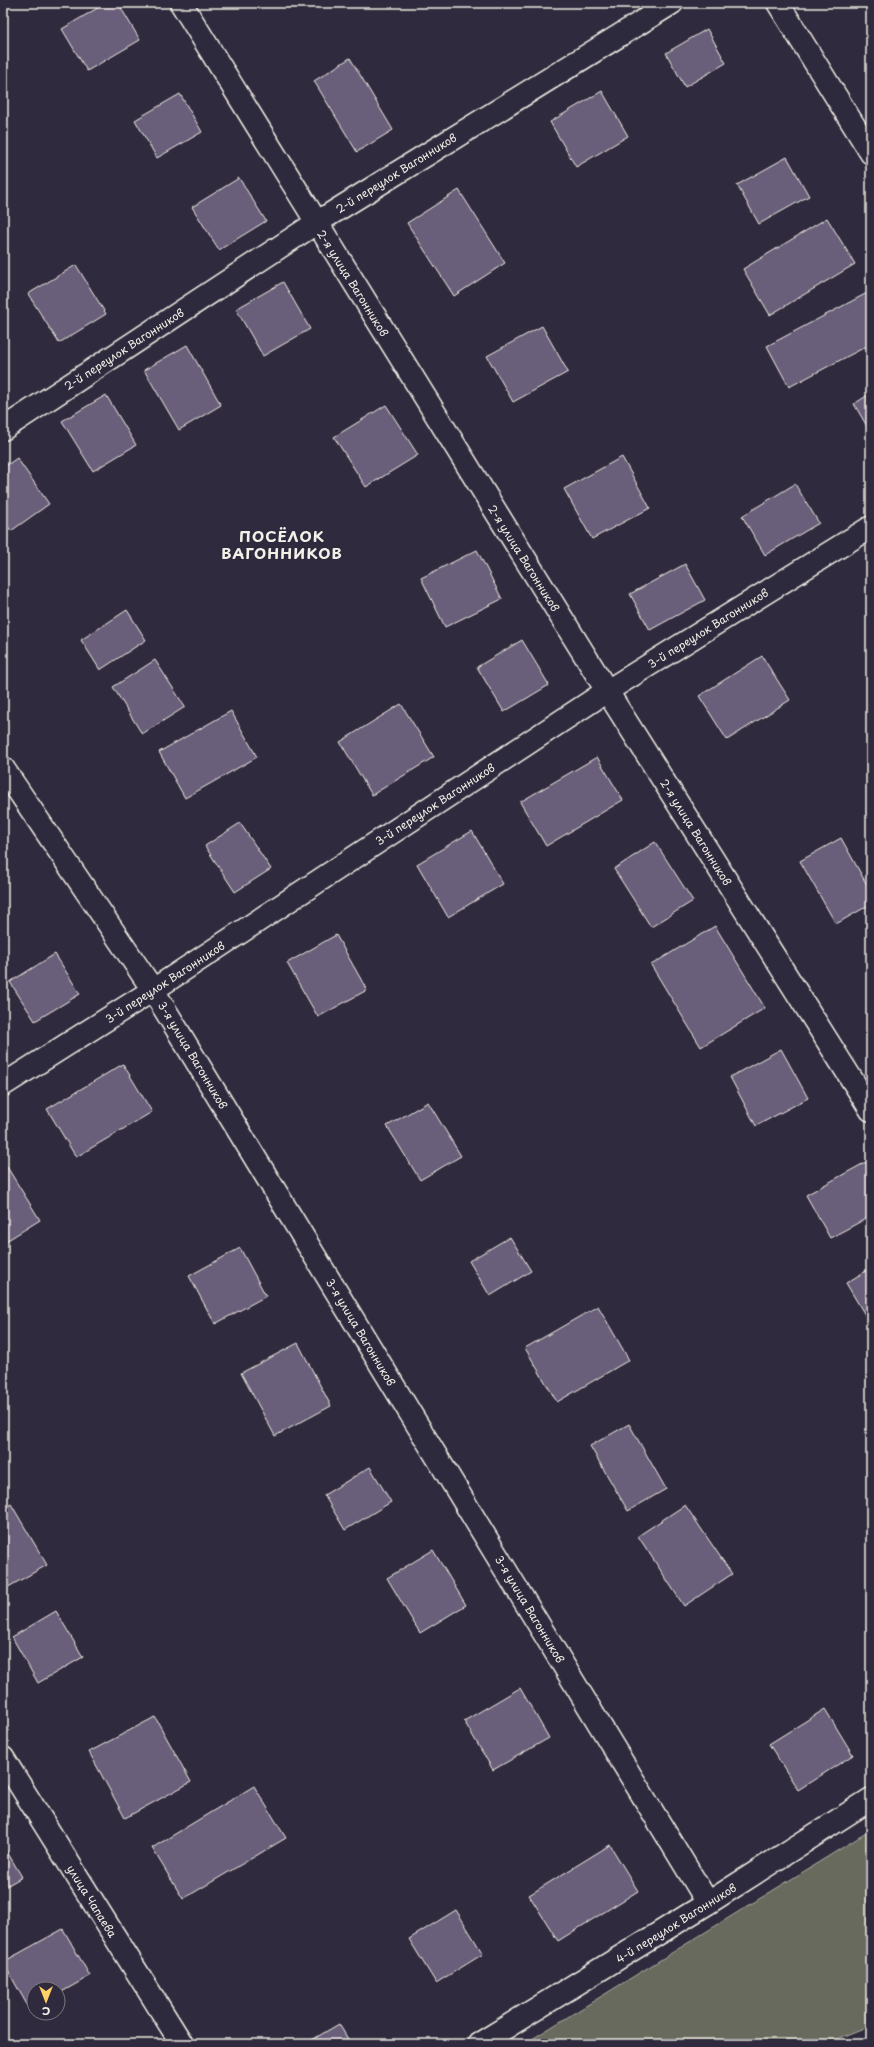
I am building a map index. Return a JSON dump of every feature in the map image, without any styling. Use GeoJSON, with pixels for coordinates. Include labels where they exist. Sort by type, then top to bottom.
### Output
{"type":"FeatureCollection","features":[{"type":"Feature","properties":{"kind":"street","name":"2-я улица Вагонников"},"geometry":{"type":"LineString","coordinates":[[181,3],[607,691],[871,1110]]}},
{"type":"Feature","properties":{"kind":"street","name":"2-й переулок Вагонников"},"geometry":{"type":"LineString","coordinates":[[3,429],[316,223],[672,3]]}},
{"type":"Feature","properties":{"kind":"street"},"geometry":{"type":"LineString","coordinates":[[778,3],[871,153]]}},
{"type":"Feature","properties":{"kind":"street","name":"3-й переулок Вагонников"},"geometry":{"type":"LineString","coordinates":[[3,1085],[153,990],[607,691],[871,527]]}},
{"type":"Feature","properties":{"kind":"street","name":"3-я улица Вагонников"},"geometry":{"type":"LineString","coordinates":[[3,768],[153,990],[708,1903]]}},
{"type":"Feature","properties":{"kind":"street","name":"улица Чапаева"},"geometry":{"type":"LineString","coordinates":[[3,1758],[182,2044]]}},
{"type":"Feature","properties":{"kind":"street","name":"4-й переулок Вагонников"},"geometry":{"type":"LineString","coordinates":[[479,2044],[708,1903],[871,1799]]}},
{"type":"Feature","properties":{"kind":"green space"},"geometry":{"type":"Polygon","coordinates":[[[871,1830],[871,2025],[824,2044],[524,2044],[871,1830]]]}},
{"type":"Feature","properties":{"kind":"building"},"geometry":{"type":"Polygon","coordinates":[[[106,3],[118,3],[140,40],[87,71],[62,29],[106,3]]]}},
{"type":"Feature","properties":{"kind":"building"},"geometry":{"type":"Polygon","coordinates":[[[707,29],[726,63],[685,87],[666,53],[707,29]]]}},
{"type":"Feature","properties":{"kind":"building"},"geometry":{"type":"Polygon","coordinates":[[[350,58],[393,130],[357,152],[314,81],[350,58]]]}},
{"type":"Feature","properties":{"kind":"building"},"geometry":{"type":"Polygon","coordinates":[[[602,91],[628,136],[576,167],[550,122],[602,91]]]}},
{"type":"Feature","properties":{"kind":"building"},"geometry":{"type":"Polygon","coordinates":[[[180,94],[202,132],[157,158],[135,120],[180,94]]]}},
{"type":"Feature","properties":{"kind":"building"},"geometry":{"type":"Polygon","coordinates":[[[787,157],[809,196],[759,224],[737,185],[787,157]]]}},
{"type":"Feature","properties":{"kind":"building"},"geometry":{"type":"Polygon","coordinates":[[[239,178],[266,221],[219,250],[192,207],[239,178]]]}},
{"type":"Feature","properties":{"kind":"building"},"geometry":{"type":"Polygon","coordinates":[[[459,190],[505,263],[454,296],[407,223],[459,190]]]}},
{"type":"Feature","properties":{"kind":"building"},"geometry":{"type":"Polygon","coordinates":[[[827,218],[855,264],[770,315],[743,269],[827,218]]]}},
{"type":"Feature","properties":{"kind":"building"},"geometry":{"type":"Polygon","coordinates":[[[76,265],[106,314],[59,343],[28,294],[76,265]]]}},
{"type":"Feature","properties":{"kind":"building"},"geometry":{"type":"Polygon","coordinates":[[[283,282],[310,329],[263,356],[236,309],[283,282]]]}},
{"type":"Feature","properties":{"kind":"building"},"geometry":{"type":"Polygon","coordinates":[[[869,292],[871,295],[871,344],[789,387],[767,346],[869,292]]]}},
{"type":"Feature","properties":{"kind":"building"},"geometry":{"type":"Polygon","coordinates":[[[542,326],[568,372],[513,402],[487,356],[542,326]]]}},
{"type":"Feature","properties":{"kind":"building"},"geometry":{"type":"Polygon","coordinates":[[[187,345],[221,405],[179,430],[144,370],[187,345]]]}},
{"type":"Feature","properties":{"kind":"building"},"geometry":{"type":"Polygon","coordinates":[[[871,393],[871,433],[854,404],[871,393]]]}},
{"type":"Feature","properties":{"kind":"building"},"geometry":{"type":"Polygon","coordinates":[[[106,395],[136,445],[93,471],[62,421],[106,395]]]}},
{"type":"Feature","properties":{"kind":"building"},"geometry":{"type":"Polygon","coordinates":[[[386,405],[418,455],[366,487],[334,437],[386,405]]]}},
{"type":"Feature","properties":{"kind":"building"},"geometry":{"type":"Polygon","coordinates":[[[622,457],[650,508],[592,539],[564,489],[622,457]]]}},
{"type":"Feature","properties":{"kind":"building"},"geometry":{"type":"Polygon","coordinates":[[[17,458],[49,504],[11,531],[3,519],[3,468],[17,458]]]}},
{"type":"Feature","properties":{"kind":"building"},"geometry":{"type":"Polygon","coordinates":[[[795,484],[819,523],[765,555],[742,516],[795,484]]]}},
{"type":"Feature","properties":{"kind":"building"},"geometry":{"type":"Polygon","coordinates":[[[477,550],[502,599],[445,627],[421,578],[477,550]]]}},
{"type":"Feature","properties":{"kind":"building"},"geometry":{"type":"Polygon","coordinates":[[[685,564],[705,600],[650,630],[630,594],[685,564]]]}},
{"type":"Feature","properties":{"kind":"building"},"geometry":{"type":"Polygon","coordinates":[[[127,610],[146,640],[100,670],[81,640],[127,610]]]}},
{"type":"Feature","properties":{"kind":"building"},"geometry":{"type":"Polygon","coordinates":[[[522,640],[549,685],[504,712],[477,667],[522,640]]]}},
{"type":"Feature","properties":{"kind":"building"},"geometry":{"type":"Polygon","coordinates":[[[762,656],[790,700],[727,740],[699,696],[762,656]]]}},
{"type":"Feature","properties":{"kind":"building"},"geometry":{"type":"Polygon","coordinates":[[[155,660],[185,707],[142,734],[113,687],[155,660]]]}},
{"type":"Feature","properties":{"kind":"building"},"geometry":{"type":"Polygon","coordinates":[[[401,704],[434,757],[372,795],[340,742],[401,704]]]}},
{"type":"Feature","properties":{"kind":"building"},"geometry":{"type":"Polygon","coordinates":[[[231,711],[257,757],[185,798],[159,752],[231,711]]]}},
{"type":"Feature","properties":{"kind":"building"},"geometry":{"type":"Polygon","coordinates":[[[597,757],[623,800],[546,846],[520,802],[597,757]]]}},
{"type":"Feature","properties":{"kind":"building"},"geometry":{"type":"Polygon","coordinates":[[[240,823],[271,869],[235,892],[205,846],[240,823]]]}},
{"type":"Feature","properties":{"kind":"building"},"geometry":{"type":"Polygon","coordinates":[[[472,831],[503,884],[448,917],[417,864],[472,831]]]}},
{"type":"Feature","properties":{"kind":"building"},"geometry":{"type":"Polygon","coordinates":[[[841,838],[871,892],[871,904],[836,924],[800,861],[841,838]]]}},
{"type":"Feature","properties":{"kind":"building"},"geometry":{"type":"Polygon","coordinates":[[[655,842],[693,901],[651,927],[614,869],[655,842]]]}},
{"type":"Feature","properties":{"kind":"building"},"geometry":{"type":"Polygon","coordinates":[[[715,926],[765,1008],[701,1047],[651,965],[715,926]]]}},
{"type":"Feature","properties":{"kind":"building"},"geometry":{"type":"Polygon","coordinates":[[[336,935],[367,990],[318,1017],[287,963],[336,935]]]}},
{"type":"Feature","properties":{"kind":"building"},"geometry":{"type":"Polygon","coordinates":[[[55,954],[80,994],[35,1021],[10,982],[55,954]]]}},
{"type":"Feature","properties":{"kind":"building"},"geometry":{"type":"Polygon","coordinates":[[[781,1049],[808,1098],[756,1126],[730,1077],[781,1049]]]}},
{"type":"Feature","properties":{"kind":"building"},"geometry":{"type":"Polygon","coordinates":[[[123,1064],[152,1112],[76,1157],[47,1109],[123,1064]]]}},
{"type":"Feature","properties":{"kind":"building"},"geometry":{"type":"Polygon","coordinates":[[[428,1102],[461,1156],[420,1180],[387,1126],[428,1102]]]}},
{"type":"Feature","properties":{"kind":"building"},"geometry":{"type":"Polygon","coordinates":[[[866,1162],[871,1171],[871,1216],[830,1238],[806,1195],[866,1162]]]}},
{"type":"Feature","properties":{"kind":"building"},"geometry":{"type":"Polygon","coordinates":[[[7,1167],[40,1220],[3,1243],[3,1170],[7,1167]]]}},
{"type":"Feature","properties":{"kind":"building"},"geometry":{"type":"Polygon","coordinates":[[[510,1237],[531,1271],[490,1296],[469,1261],[510,1237]]]}},
{"type":"Feature","properties":{"kind":"building"},"geometry":{"type":"Polygon","coordinates":[[[240,1248],[266,1296],[215,1324],[189,1276],[240,1248]]]}},
{"type":"Feature","properties":{"kind":"building"},"geometry":{"type":"Polygon","coordinates":[[[871,1268],[871,1325],[846,1283],[871,1268]]]}},
{"type":"Feature","properties":{"kind":"building"},"geometry":{"type":"Polygon","coordinates":[[[598,1306],[629,1360],[557,1402],[525,1348],[598,1306]]]}},
{"type":"Feature","properties":{"kind":"building"},"geometry":{"type":"Polygon","coordinates":[[[298,1343],[331,1406],[275,1436],[241,1373],[298,1343]]]}},
{"type":"Feature","properties":{"kind":"building"},"geometry":{"type":"Polygon","coordinates":[[[629,1424],[666,1489],[628,1511],[590,1446],[629,1424]]]}},
{"type":"Feature","properties":{"kind":"building"},"geometry":{"type":"Polygon","coordinates":[[[370,1467],[391,1502],[345,1530],[324,1495],[370,1467]]]}},
{"type":"Feature","properties":{"kind":"building"},"geometry":{"type":"Polygon","coordinates":[[[11,1504],[47,1565],[3,1590],[3,1509],[11,1504]]]}},
{"type":"Feature","properties":{"kind":"building"},"geometry":{"type":"Polygon","coordinates":[[[685,1505],[732,1574],[684,1606],[638,1536],[685,1505]]]}},
{"type":"Feature","properties":{"kind":"building"},"geometry":{"type":"Polygon","coordinates":[[[433,1550],[466,1605],[420,1633],[387,1578],[433,1550]]]}},
{"type":"Feature","properties":{"kind":"building"},"geometry":{"type":"Polygon","coordinates":[[[56,1611],[83,1657],[38,1683],[12,1637],[56,1611]]]}},
{"type":"Feature","properties":{"kind":"building"},"geometry":{"type":"Polygon","coordinates":[[[520,1688],[549,1738],[493,1770],[464,1721],[520,1688]]]}},
{"type":"Feature","properties":{"kind":"building"},"geometry":{"type":"Polygon","coordinates":[[[825,1709],[853,1755],[798,1790],[769,1744],[825,1709]]]}},
{"type":"Feature","properties":{"kind":"building"},"geometry":{"type":"Polygon","coordinates":[[[155,1717],[191,1782],[125,1818],[89,1752],[155,1717]]]}},
{"type":"Feature","properties":{"kind":"building"},"geometry":{"type":"Polygon","coordinates":[[[254,1786],[286,1838],[183,1899],[152,1848],[254,1786]]]}},
{"type":"Feature","properties":{"kind":"building"},"geometry":{"type":"Polygon","coordinates":[[[3,1845],[22,1877],[3,1888],[3,1845]]]}},
{"type":"Feature","properties":{"kind":"building"},"geometry":{"type":"Polygon","coordinates":[[[610,1845],[638,1891],[558,1941],[529,1895],[610,1845]]]}},
{"type":"Feature","properties":{"kind":"building"},"geometry":{"type":"Polygon","coordinates":[[[456,1910],[483,1954],[436,1983],[409,1939],[456,1910]]]}},
{"type":"Feature","properties":{"kind":"building"},"geometry":{"type":"Polygon","coordinates":[[[63,1929],[90,1976],[66,1990],[66,1981],[26,1981],[26,2003],[3,1962],[63,1929]]]}},
{"type":"Feature","properties":{"kind":"building"},"geometry":{"type":"Polygon","coordinates":[[[339,2024],[351,2044],[305,2044],[339,2024]]]}},
{"type":"Feature","properties":{"kind":"district","name":"ПОСЁЛОК ВАГОННИКОВ"},"geometry":{"type":"Point","coordinates":[282,544]}}]}
